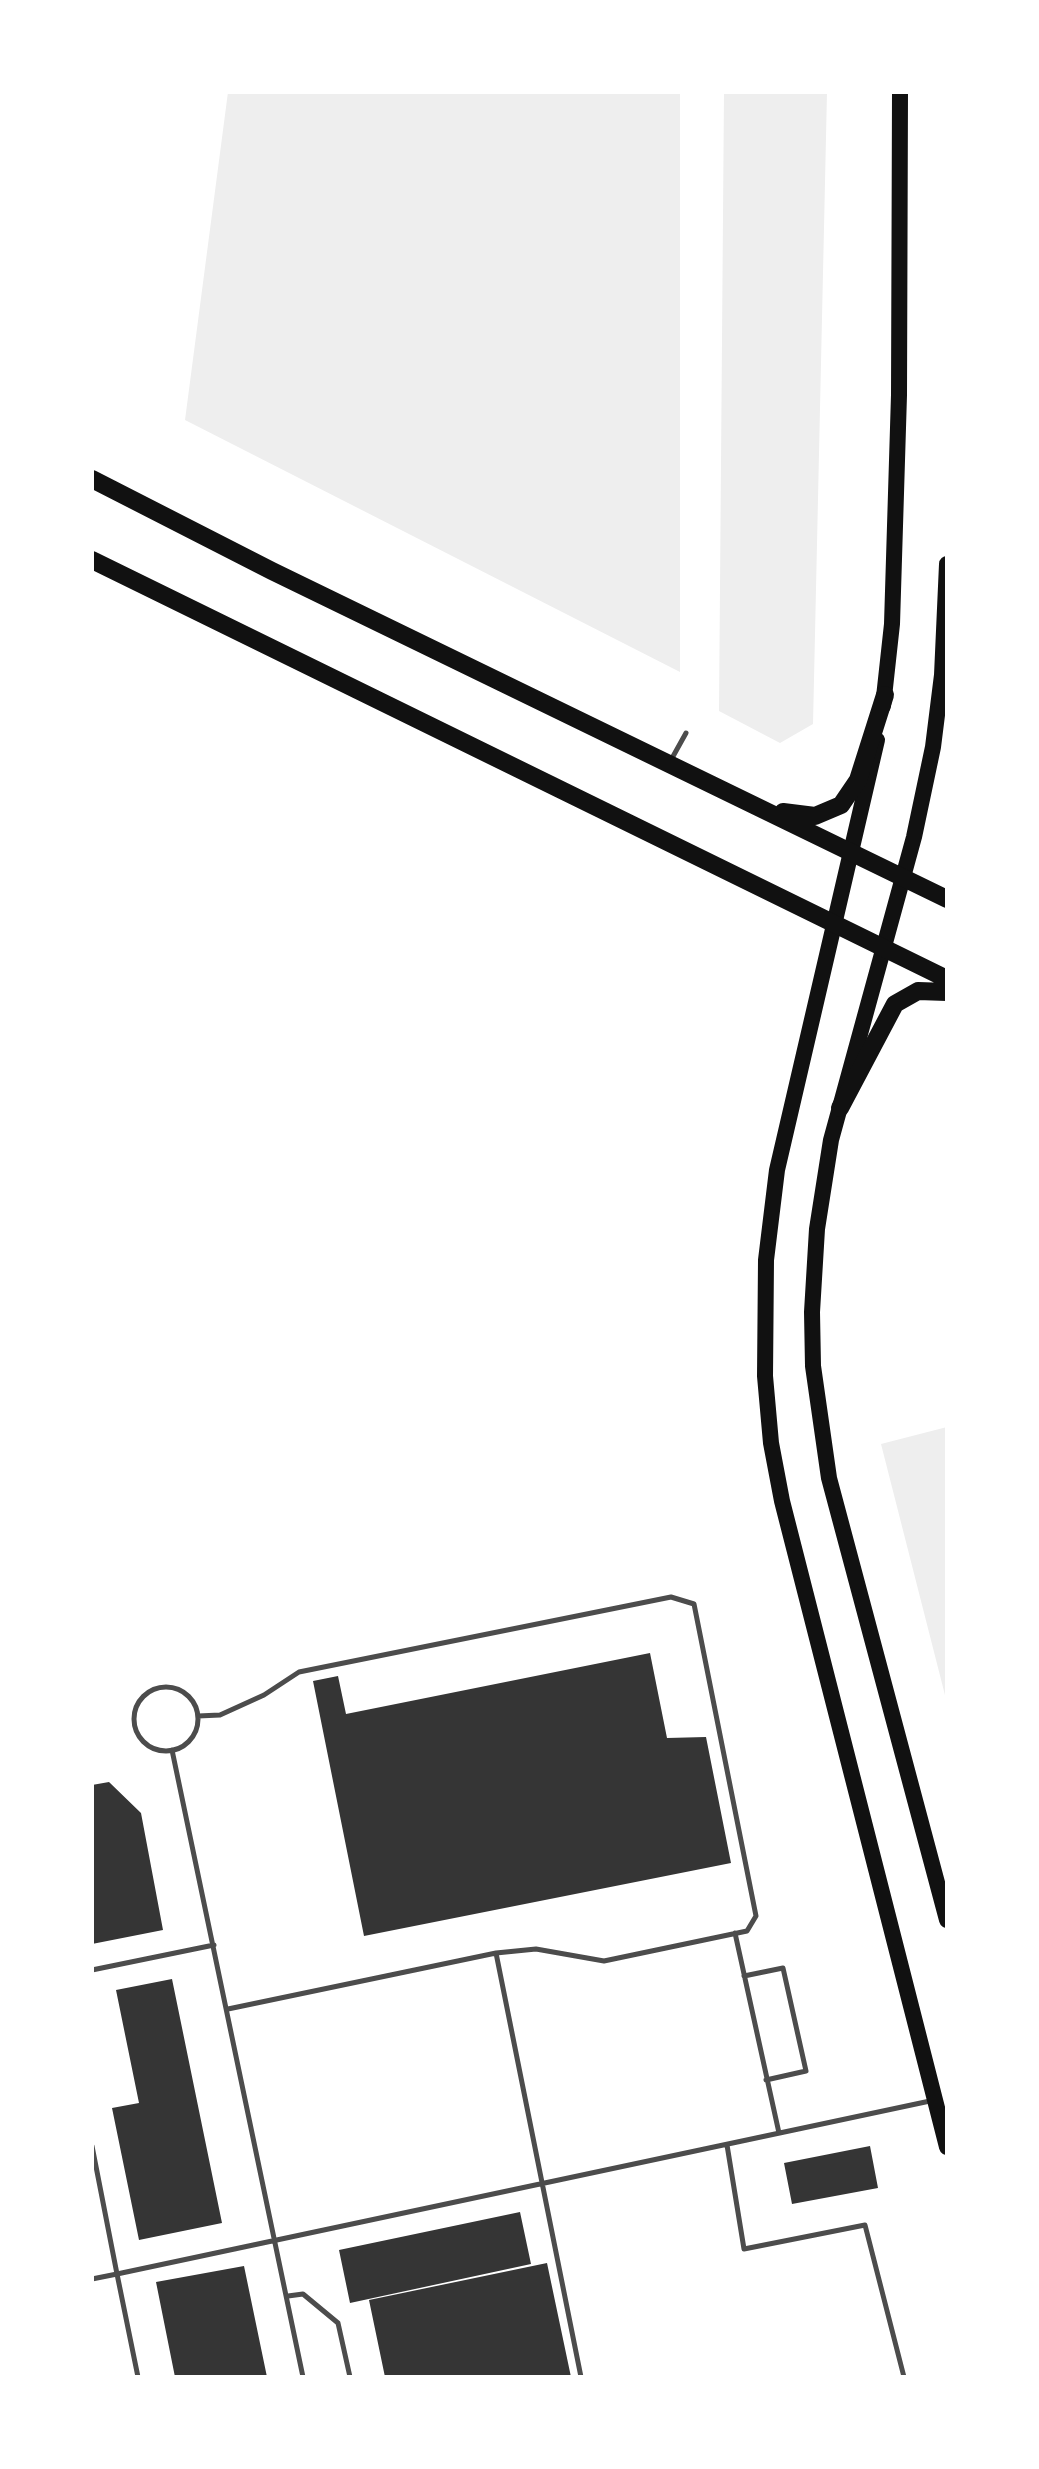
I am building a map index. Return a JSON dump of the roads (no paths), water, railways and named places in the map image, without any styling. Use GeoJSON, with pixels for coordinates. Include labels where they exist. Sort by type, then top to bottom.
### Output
{"type":"FeatureCollection","features":[{"type":"Feature","properties":{"kind":"highway"},"geometry":{"type":"LineString","coordinates":[[92,479],[947,899]]}},
{"type":"Feature","properties":{"kind":"highway"},"geometry":{"type":"LineString","coordinates":[[92,560],[947,979]]}},
{"type":"Feature","properties":{"kind":"highway"},"geometry":{"type":"LineString","coordinates":[[738,798],[800,816],[828,813],[841,805],[858,780],[885,695]]}},
{"type":"Feature","properties":{"kind":"highway"},"geometry":{"type":"LineString","coordinates":[[840,1108],[895,1004],[918,991],[947,992]]}},
{"type":"Feature","properties":{"kind":"main road"},"geometry":{"type":"LineString","coordinates":[[900,92],[899,395],[892,624],[885,695],[836,926],[791,1109],[771,1214],[764,1313],[771,1443],[782,1501],[947,2147]]}},
{"type":"Feature","properties":{"kind":"main road"},"geometry":{"type":"LineString","coordinates":[[947,564],[939,710],[924,796],[840,1108],[823,1183],[813,1266],[813,1366],[820,1434],[840,1523],[947,1920]]}},
{"type":"Feature","properties":{"kind":"lane"},"geometry":{"type":"LineString","coordinates":[[668,764],[686,733]]}},
{"type":"Feature","properties":{"kind":"lane"},"geometry":{"type":"LineString","coordinates":[[198,1716],[231,1710],[264,1695],[299,1672],[671,1597],[694,1604],[753,1886],[756,1916],[747,1931],[604,1961],[536,1949],[496,1953],[228,2009]]}},
{"type":"Feature","properties":{"kind":"lane"},"geometry":{"type":"LineString","coordinates":[[159,1687],[180,1690],[195,1705],[198,1716],[189,1742],[172,1750],[152,1748],[138,1735],[133,1716],[141,1697],[159,1687]]}},
{"type":"Feature","properties":{"kind":"lane"},"geometry":{"type":"LineString","coordinates":[[172,1750],[303,2377]]}},
{"type":"Feature","properties":{"kind":"lane"},"geometry":{"type":"LineString","coordinates":[[735,1933],[779,2133]]}},
{"type":"Feature","properties":{"kind":"lane"},"geometry":{"type":"LineString","coordinates":[[92,1970],[214,1945]]}},
{"type":"Feature","properties":{"kind":"lane"},"geometry":{"type":"LineString","coordinates":[[496,1953],[581,2377]]}},
{"type":"Feature","properties":{"kind":"lane"},"geometry":{"type":"LineString","coordinates":[[744,1976],[783,1968],[806,2071],[766,2080]]}},
{"type":"Feature","properties":{"kind":"lane"},"geometry":{"type":"LineString","coordinates":[[92,2279],[935,2100]]}},
{"type":"Feature","properties":{"kind":"lane"},"geometry":{"type":"LineString","coordinates":[[727,2145],[744,2249],[865,2225],[904,2377]]}},
{"type":"Feature","properties":{"kind":"lane"},"geometry":{"type":"LineString","coordinates":[[92,2146],[138,2377]]}},
{"type":"Feature","properties":{"kind":"lane"},"geometry":{"type":"LineString","coordinates":[[288,2296],[303,2294],[338,2323],[350,2377]]}}]}
